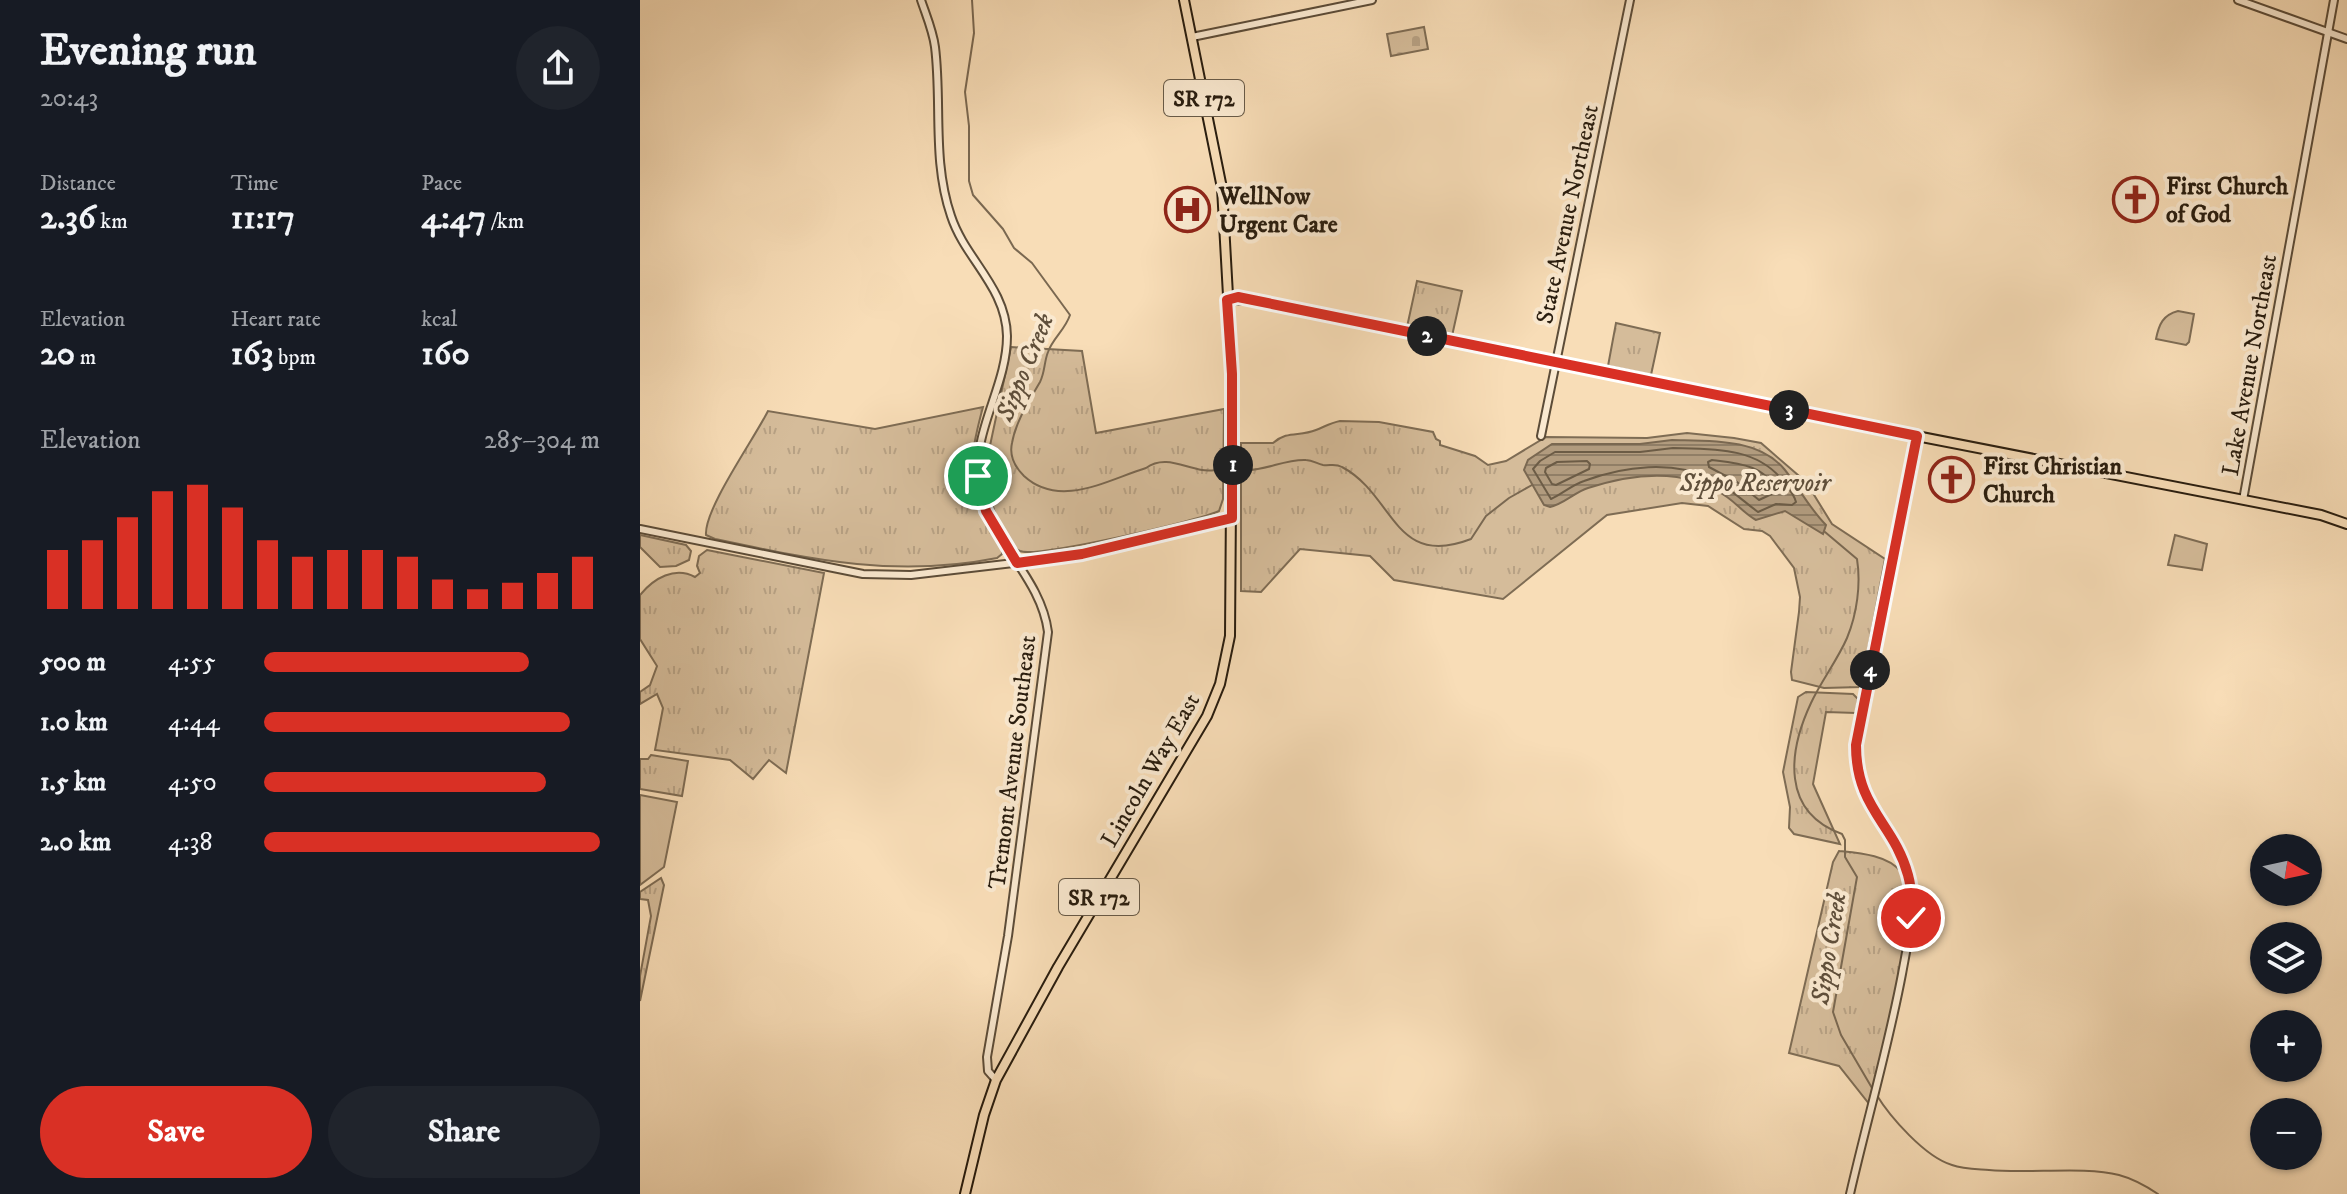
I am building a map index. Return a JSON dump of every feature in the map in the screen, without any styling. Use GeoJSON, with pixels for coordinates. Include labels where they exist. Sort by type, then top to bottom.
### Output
{"type":"FeatureCollection","features":[{"type":"Feature","properties":{"kind":"main road","name":"Lincoln Way East"},"geometry":{"type":"LineString","coordinates":[[965,1194],[996,1080],[1052,977],[1207,716],[1226,663],[1230,635],[1232,374],[1222,188],[1184,0]]}},
{"type":"Feature","properties":{"kind":"main road"},"geometry":{"type":"LineString","coordinates":[[1227,300],[1249,299],[2332,518],[2347,524]]}},
{"type":"Feature","properties":{"kind":"street","name":"Tremont Avenue Southeast"},"geometry":{"type":"LineString","coordinates":[[921,0],[935,46],[938,137],[945,197],[955,227],[994,290],[1005,321],[1005,362],[984,431],[978,476],[986,511],[1042,607],[1048,639],[1008,936],[987,1057],[988,1071],[996,1080]]}},
{"type":"Feature","properties":{"kind":"street"},"geometry":{"type":"LineString","coordinates":[[1192,37],[1372,0]]}},
{"type":"Feature","properties":{"kind":"street","name":"State Avenue Northeast"},"geometry":{"type":"LineString","coordinates":[[1541,436],[1630,0]]}},
{"type":"Feature","properties":{"kind":"street"},"geometry":{"type":"LineString","coordinates":[[2238,0],[2347,39]]}},
{"type":"Feature","properties":{"kind":"street","name":"Lake Avenue Northeast"},"geometry":{"type":"LineString","coordinates":[[2243,500],[2334,0]]}},
{"type":"Feature","properties":{"kind":"street"},"geometry":{"type":"LineString","coordinates":[[1850,1194],[1879,1081],[1910,925],[1912,897],[1908,875],[1900,853],[1862,788],[1857,770],[1856,745],[1917,436]]}},
{"type":"Feature","properties":{"kind":"street"},"geometry":{"type":"LineString","coordinates":[[640,529],[863,574],[911,575],[1082,554],[1232,518]]}},
{"type":"Feature","properties":{"kind":"green space"},"geometry":{"type":"Polygon","coordinates":[[[1424,27],[1428,49],[1391,56],[1387,34],[1424,27]]]}},
{"type":"Feature","properties":{"kind":"green space"},"geometry":{"type":"Polygon","coordinates":[[[1417,281],[1462,291],[1452,336],[1407,327],[1417,281]]]}},
{"type":"Feature","properties":{"kind":"green space"},"geometry":{"type":"Polygon","coordinates":[[[2178,311],[2194,314],[2189,342],[2186,345],[2156,339],[2162,321],[2178,311]]]}},
{"type":"Feature","properties":{"kind":"green space"},"geometry":{"type":"Polygon","coordinates":[[[1616,323],[1660,333],[1651,375],[1608,366],[1616,323]]]}},
{"type":"Feature","properties":{"kind":"green space"},"geometry":{"type":"Polygon","coordinates":[[[1011,347],[1082,351],[1096,433],[1224,409],[1223,499],[1219,511],[1084,544],[1020,551],[1000,526],[985,469],[1011,347]]]}},
{"type":"Feature","properties":{"kind":"green space"},"geometry":{"type":"Polygon","coordinates":[[[983,407],[974,445],[972,484],[979,509],[1002,547],[1002,554],[997,558],[925,566],[856,564],[787,554],[706,535],[721,492],[768,411],[875,429],[983,407]]]}},
{"type":"Feature","properties":{"kind":"green space"},"geometry":{"type":"Polygon","coordinates":[[[1340,421],[1379,422],[1433,432],[1440,445],[1475,456],[1488,465],[1506,461],[1546,437],[1647,438],[1687,433],[1761,443],[1806,482],[1832,524],[1885,559],[1861,687],[1824,688],[1792,680],[1800,597],[1794,568],[1770,536],[1762,531],[1744,529],[1708,506],[1682,503],[1607,515],[1503,599],[1394,580],[1370,556],[1300,549],[1261,592],[1241,591],[1241,443],[1273,443],[1284,436],[1310,432],[1340,421]]]}},
{"type":"Feature","properties":{"kind":"green space"},"geometry":{"type":"Polygon","coordinates":[[[640,535],[686,545],[691,551],[689,560],[676,566],[660,567],[640,547],[640,535]]]}},
{"type":"Feature","properties":{"kind":"green space"},"geometry":{"type":"Polygon","coordinates":[[[2175,535],[2207,544],[2202,570],[2168,565],[2175,535]]]}},
{"type":"Feature","properties":{"kind":"green space"},"geometry":{"type":"Polygon","coordinates":[[[707,550],[824,573],[786,773],[769,760],[753,779],[730,760],[655,750],[663,708],[657,694],[640,704],[640,692],[650,685],[657,666],[640,639],[640,595],[652,583],[672,573],[695,577],[700,573],[697,566],[699,556],[707,550]]]}},
{"type":"Feature","properties":{"kind":"green space"},"geometry":{"type":"Polygon","coordinates":[[[1806,692],[1853,694],[1858,699],[1856,713],[1826,712],[1813,784],[1840,844],[1794,834],[1789,828],[1790,807],[1783,772],[1798,697],[1806,692]]]}},
{"type":"Feature","properties":{"kind":"green space"},"geometry":{"type":"Polygon","coordinates":[[[651,755],[688,761],[682,796],[640,789],[640,759],[648,759],[651,755]]]}},
{"type":"Feature","properties":{"kind":"green space"},"geometry":{"type":"Polygon","coordinates":[[[640,795],[677,802],[664,867],[640,885],[640,795]]]}},
{"type":"Feature","properties":{"kind":"green space"},"geometry":{"type":"Polygon","coordinates":[[[1839,851],[1873,856],[1889,862],[1901,872],[1907,889],[1908,915],[1898,984],[1870,1105],[1839,1066],[1789,1053],[1833,862],[1839,851]]]}},
{"type":"Feature","properties":{"kind":"green space"},"geometry":{"type":"Polygon","coordinates":[[[661,878],[664,885],[640,1001],[640,976],[651,916],[648,900],[640,899],[640,892],[661,878]]]}},
{"type":"Feature","properties":{"kind":"water","name":"Sippo Reservoir"},"geometry":{"type":"Polygon","coordinates":[[[1672,440],[1733,443],[1762,452],[1785,470],[1826,525],[1823,534],[1785,511],[1756,520],[1711,487],[1677,477],[1641,476],[1605,483],[1550,507],[1544,505],[1524,470],[1528,460],[1552,444],[1640,444],[1672,440]]]}},
{"type":"Feature","properties":{"kind":"waterway","name":"Sippo Creek"},"geometry":{"type":"LineString","coordinates":[[972,0],[974,33],[965,92],[969,126],[969,181],[973,195],[1003,229],[1014,248],[1032,263],[1070,315],[1050,347],[1042,378],[1023,411],[1014,435],[1011,448],[1015,465],[1038,486],[1068,491],[1100,485],[1160,462],[1221,470]]}},
{"type":"Feature","properties":{"kind":"waterway","name":"Sippo Creek"},"geometry":{"type":"LineString","coordinates":[[1245,470],[1298,460],[1339,466],[1360,479],[1410,537],[1425,544],[1445,546],[1471,539],[1486,516],[1532,485]]}},
{"type":"Feature","properties":{"kind":"waterway","name":"Sippo Creek"},"geometry":{"type":"LineString","coordinates":[[1825,532],[1857,559],[1857,599],[1847,638],[1803,722],[1795,760],[1795,779],[1799,796],[1808,811],[1822,824],[1842,834],[1845,857],[1857,877],[1833,1012],[1841,1035],[1872,1088]]}},
{"type":"Feature","properties":{"kind":"waterway","name":"Sippo Creek"},"geometry":{"type":"LineString","coordinates":[[1876,1094],[1890,1114],[1920,1145],[1952,1165],[2004,1171],[2105,1172],[2130,1179],[2158,1194]]}},
{"type":"Feature","properties":{"kind":"place","name":"First Church of God"},"geometry":{"type":"Point","coordinates":[2135,200]}},
{"type":"Feature","properties":{"kind":"place","name":"WellNow Urgent Care"},"geometry":{"type":"Point","coordinates":[1188,210]}},
{"type":"Feature","properties":{"kind":"place","name":"First Christian Church"},"geometry":{"type":"Point","coordinates":[1952,480]}},
{"type":"Feature","properties":{"kind":"route"},"geometry":{"type":"LineString","coordinates":[[978,476],[986,511],[1017,563],[1082,554],[1232,518],[1232,374],[1227,300],[1238,297],[1917,436],[1856,745],[1857,770],[1865,795],[1900,853],[1908,875],[1912,897],[1911,918]]}}]}
